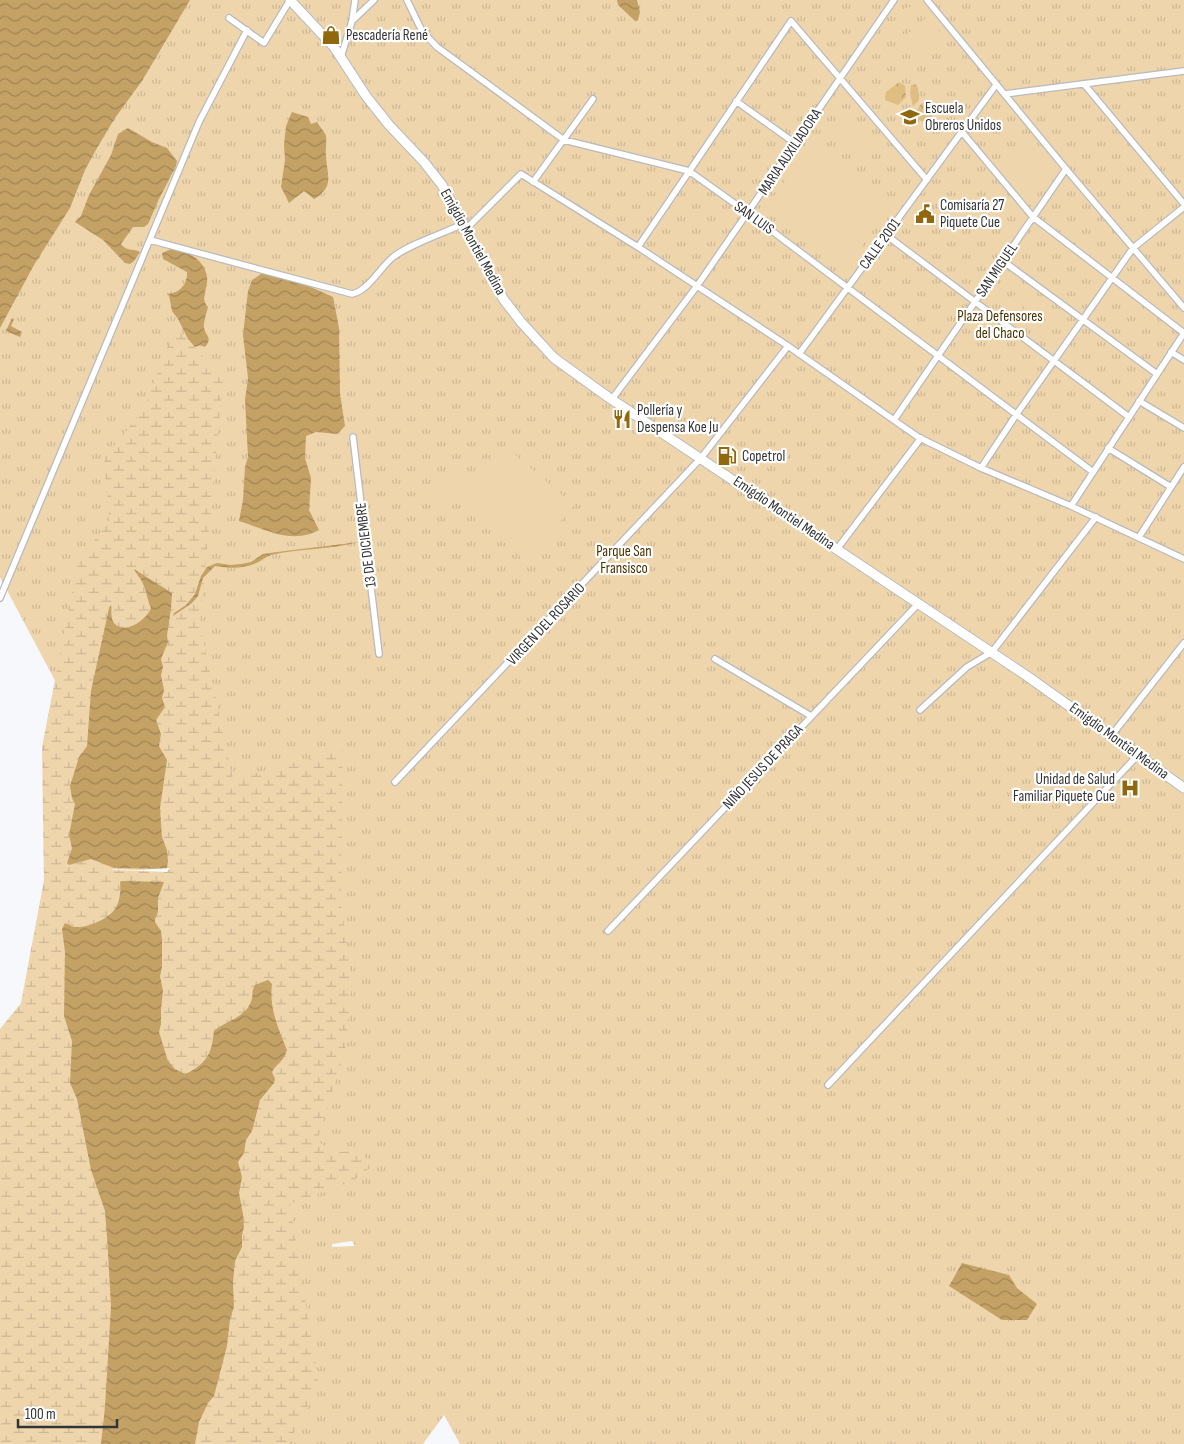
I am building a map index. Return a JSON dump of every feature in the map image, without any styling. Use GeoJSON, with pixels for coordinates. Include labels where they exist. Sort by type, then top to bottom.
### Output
{"type":"FeatureCollection","features":[{"type":"Feature","properties":{"kind":"main road","name":"Emigdio Montiel Medina"},"geometry":{"type":"LineString","coordinates":[[290,0],[341,57],[366,96],[389,126],[424,162],[442,185],[504,300],[528,331],[554,358],[612,399],[992,652],[1184,788]]}},
{"type":"Feature","properties":{"kind":"street"},"geometry":{"type":"LineString","coordinates":[[230,18],[264,43],[290,0]]}},
{"type":"Feature","properties":{"kind":"street"},"geometry":{"type":"LineString","coordinates":[[341,57],[352,21],[355,0]]}},
{"type":"Feature","properties":{"kind":"street"},"geometry":{"type":"LineString","coordinates":[[352,21],[374,0]]}},
{"type":"Feature","properties":{"kind":"street","name":"SAN LUIS"},"geometry":{"type":"LineString","coordinates":[[407,0],[422,31],[437,47],[564,140],[689,171],[1092,472]]}},
{"type":"Feature","properties":{"kind":"street","name":"MARIA AUXILIADORA"},"geometry":{"type":"LineString","coordinates":[[612,399],[697,286],[748,214],[894,0]]}},
{"type":"Feature","properties":{"kind":"street"},"geometry":{"type":"LineString","coordinates":[[927,0],[1066,169],[1184,308]]}},
{"type":"Feature","properties":{"kind":"street"},"geometry":{"type":"LineString","coordinates":[[638,247],[791,21],[926,180]]}},
{"type":"Feature","properties":{"kind":"street"},"geometry":{"type":"LineString","coordinates":[[0,598],[198,122],[247,30]]}},
{"type":"Feature","properties":{"kind":"street"},"geometry":{"type":"LineString","coordinates":[[1005,94],[1184,71]]}},
{"type":"Feature","properties":{"kind":"street"},"geometry":{"type":"LineString","coordinates":[[981,468],[1133,248],[1184,205],[1084,84]]}},
{"type":"Feature","properties":{"kind":"street","name":"CALLE 2001"},"geometry":{"type":"LineString","coordinates":[[799,354],[996,85]]}},
{"type":"Feature","properties":{"kind":"street"},"geometry":{"type":"LineString","coordinates":[[534,180],[593,99]]}},
{"type":"Feature","properties":{"kind":"street"},"geometry":{"type":"LineString","coordinates":[[736,101],[796,144]]}},
{"type":"Feature","properties":{"kind":"street"},"geometry":{"type":"LineString","coordinates":[[962,132],[1033,217],[1184,333],[1071,506]]}},
{"type":"Feature","properties":{"kind":"street","name":"SAN MIGUEL"},"geometry":{"type":"LineString","coordinates":[[894,420],[1066,169]]}},
{"type":"Feature","properties":{"kind":"street"},"geometry":{"type":"LineString","coordinates":[[150,240],[352,294],[362,289],[392,258],[402,251],[465,227],[521,174],[534,180],[638,247],[788,346],[921,438],[981,468],[1096,517],[1184,559]]}},
{"type":"Feature","properties":{"kind":"street"},"geometry":{"type":"LineString","coordinates":[[886,235],[1129,417]]}},
{"type":"Feature","properties":{"kind":"street"},"geometry":{"type":"LineString","coordinates":[[1003,262],[1157,374]]}},
{"type":"Feature","properties":{"kind":"street","name":"VIRGEN DEL ROSARIO"},"geometry":{"type":"LineString","coordinates":[[395,782],[701,458],[788,346]]}},
{"type":"Feature","properties":{"kind":"street"},"geometry":{"type":"LineString","coordinates":[[1171,352],[1184,360]]}},
{"type":"Feature","properties":{"kind":"street"},"geometry":{"type":"LineString","coordinates":[[1139,401],[1184,428]]}},
{"type":"Feature","properties":{"kind":"street","name":"13 DE DICIEMBRE"},"geometry":{"type":"LineString","coordinates":[[353,437],[379,654]]}},
{"type":"Feature","properties":{"kind":"street"},"geometry":{"type":"LineString","coordinates":[[837,549],[921,438]]}},
{"type":"Feature","properties":{"kind":"street"},"geometry":{"type":"LineString","coordinates":[[1108,448],[1171,487]]}},
{"type":"Feature","properties":{"kind":"street"},"geometry":{"type":"LineString","coordinates":[[1139,537],[1171,487],[1182,474],[1184,467]]}},
{"type":"Feature","properties":{"kind":"street"},"geometry":{"type":"LineString","coordinates":[[920,710],[967,667],[992,652],[1096,517]]}},
{"type":"Feature","properties":{"kind":"street","name":"NIÑO JESUS DE PRAGA"},"geometry":{"type":"LineString","coordinates":[[608,931],[918,603]]}},
{"type":"Feature","properties":{"kind":"street"},"geometry":{"type":"LineString","coordinates":[[1111,736],[1184,644]]}},
{"type":"Feature","properties":{"kind":"street"},"geometry":{"type":"LineString","coordinates":[[715,659],[811,716]]}},
{"type":"Feature","properties":{"kind":"street"},"geometry":{"type":"LineString","coordinates":[[828,1085],[1138,755]]}},
{"type":"Feature","properties":{"kind":"green space","name":"Parque San Fransisco"},"geometry":{"type":"Polygon","coordinates":[[[133,0],[1184,0],[1184,1444],[460,1444],[444,1415],[423,1444],[199,1444],[239,1256],[317,1174],[0,577],[0,166],[133,0]],[[352,1241],[332,1244],[332,1247],[355,1246],[352,1241]]]}},
{"type":"Feature","properties":{"kind":"green space"},"geometry":{"type":"Polygon","coordinates":[[[908,6],[918,16],[898,37],[888,27],[908,6]]]}},
{"type":"Feature","properties":{"kind":"green space"},"geometry":{"type":"Polygon","coordinates":[[[927,17],[948,40],[921,64],[900,40],[927,17]]]}},
{"type":"Feature","properties":{"kind":"green space"},"geometry":{"type":"Polygon","coordinates":[[[899,82],[905,86],[906,97],[898,105],[885,100],[886,92],[899,82]]]}},
{"type":"Feature","properties":{"kind":"green space"},"geometry":{"type":"Polygon","coordinates":[[[915,84],[918,88],[919,100],[913,107],[910,93],[911,85],[915,84]]]}},
{"type":"Feature","properties":{"kind":"green space"},"geometry":{"type":"Polygon","coordinates":[[[928,99],[937,105],[938,110],[924,122],[916,118],[915,114],[920,105],[928,99]]]}},
{"type":"Feature","properties":{"kind":"green space"},"geometry":{"type":"Polygon","coordinates":[[[846,124],[876,145],[866,159],[836,138],[846,124]]]}},
{"type":"Feature","properties":{"kind":"green space"},"geometry":{"type":"Polygon","coordinates":[[[1025,140],[1058,169],[1036,195],[1002,166],[1025,140]]]}},
{"type":"Feature","properties":{"kind":"green space"},"geometry":{"type":"Polygon","coordinates":[[[809,147],[891,206],[847,266],[766,207],[809,147]]]}},
{"type":"Feature","properties":{"kind":"green space"},"geometry":{"type":"Polygon","coordinates":[[[1019,289],[1035,301],[1028,310],[1012,298],[1019,289]]]}},
{"type":"Feature","properties":{"kind":"green space"},"geometry":{"type":"Polygon","coordinates":[[[175,326],[223,379],[200,625],[233,779],[343,750],[341,903],[352,984],[345,1052],[317,1141],[335,1153],[362,1149],[370,1168],[353,1181],[290,1204],[319,1385],[288,1444],[0,1444],[0,1029],[21,1003],[44,880],[42,747],[78,561],[109,522],[104,457],[144,410],[175,326]]]}},
{"type":"Feature","properties":{"kind":"green space"},"geometry":{"type":"Polygon","coordinates":[[[506,447],[574,505],[526,561],[458,503],[506,447]]]}},
{"type":"Feature","properties":{"kind":"green space"},"geometry":{"type":"Polygon","coordinates":[[[452,471],[464,481],[443,506],[431,497],[452,471]]]}},
{"type":"Feature","properties":{"kind":"water"},"geometry":{"type":"Polygon","coordinates":[[[0,0],[190,0],[142,81],[115,118],[97,148],[85,170],[70,208],[34,265],[0,328],[0,0]]]}},
{"type":"Feature","properties":{"kind":"water"},"geometry":{"type":"Polygon","coordinates":[[[617,0],[637,0],[640,12],[638,20],[635,21],[618,5],[617,0]]]}},
{"type":"Feature","properties":{"kind":"water"},"geometry":{"type":"Polygon","coordinates":[[[292,112],[308,117],[311,124],[317,122],[325,134],[328,180],[325,190],[314,199],[304,191],[289,203],[281,187],[285,160],[286,126],[292,112]]]}},
{"type":"Feature","properties":{"kind":"water"},"geometry":{"type":"Polygon","coordinates":[[[128,128],[152,142],[167,148],[177,161],[148,224],[144,227],[133,227],[121,244],[128,249],[140,252],[130,264],[125,263],[103,240],[75,222],[81,216],[89,195],[111,155],[118,134],[128,128]]]}},
{"type":"Feature","properties":{"kind":"water"},"geometry":{"type":"Polygon","coordinates":[[[171,249],[183,251],[194,257],[206,271],[207,281],[204,300],[208,307],[204,326],[209,339],[205,347],[200,345],[195,347],[188,339],[172,311],[169,295],[167,294],[171,294],[182,287],[186,280],[187,272],[163,259],[162,253],[171,249]]]}},
{"type":"Feature","properties":{"kind":"water"},"geometry":{"type":"Polygon","coordinates":[[[272,273],[333,297],[339,328],[340,394],[345,426],[337,434],[316,432],[306,436],[305,458],[311,478],[309,510],[319,530],[299,536],[279,534],[239,521],[243,500],[245,467],[248,457],[245,400],[248,378],[243,335],[248,291],[252,280],[261,274],[272,273]]]}},
{"type":"Feature","properties":{"kind":"water"},"geometry":{"type":"Polygon","coordinates":[[[12,318],[14,319],[11,326],[22,332],[20,337],[6,331],[12,318]]]}},
{"type":"Feature","properties":{"kind":"water"},"geometry":{"type":"Polygon","coordinates":[[[359,542],[271,555],[244,567],[215,566],[203,578],[198,596],[192,603],[173,616],[195,594],[201,576],[207,567],[217,563],[241,564],[251,562],[263,554],[359,542]]]}},
{"type":"Feature","properties":{"kind":"water"},"geometry":{"type":"Polygon","coordinates":[[[134,569],[172,593],[167,635],[168,642],[161,659],[163,667],[161,675],[164,690],[162,698],[165,707],[156,720],[161,734],[159,746],[167,760],[160,808],[162,837],[167,850],[167,869],[114,868],[91,859],[69,865],[67,863],[72,848],[69,835],[75,804],[70,786],[79,757],[87,746],[91,691],[109,608],[111,605],[113,622],[125,628],[141,621],[151,608],[142,582],[134,569]]]}},
{"type":"Feature","properties":{"kind":"water"},"geometry":{"type":"Polygon","coordinates":[[[120,882],[164,882],[158,898],[158,912],[155,919],[161,931],[162,940],[160,976],[163,991],[159,1032],[168,1061],[175,1069],[185,1074],[201,1064],[210,1052],[214,1031],[243,1013],[251,1001],[255,985],[268,980],[272,984],[271,993],[275,1018],[287,1050],[284,1058],[272,1072],[275,1079],[274,1083],[260,1100],[252,1131],[246,1140],[244,1153],[238,1162],[242,1177],[239,1193],[244,1227],[242,1247],[235,1261],[233,1282],[234,1307],[230,1319],[227,1346],[214,1396],[208,1403],[199,1422],[195,1444],[101,1444],[111,1306],[107,1236],[105,1211],[91,1170],[77,1099],[70,1083],[72,1041],[64,1016],[65,952],[62,929],[65,923],[73,927],[81,927],[92,924],[112,913],[118,903],[120,882]]]}},
{"type":"Feature","properties":{"kind":"water"},"geometry":{"type":"Polygon","coordinates":[[[962,1263],[1009,1275],[1017,1288],[1037,1304],[1027,1320],[1002,1320],[949,1286],[962,1263]]]}},
{"type":"Feature","properties":{"kind":"pier"},"geometry":{"type":"Polygon","coordinates":[[[170,868],[167,872],[111,869],[138,870],[170,868]]]}},
{"type":"Feature","properties":{"kind":"place","name":"Pescadería René"},"geometry":{"type":"Point","coordinates":[331,35]}},
{"type":"Feature","properties":{"kind":"place","name":"Escuela Obreros Unidos"},"geometry":{"type":"Point","coordinates":[910,117]}},
{"type":"Feature","properties":{"kind":"place","name":"Comisaría 27 Piquete Cue"},"geometry":{"type":"Point","coordinates":[925,214]}},
{"type":"Feature","properties":{"kind":"place","name":"Pollería y Despensa Koe Ju"},"geometry":{"type":"Point","coordinates":[622,419]}},
{"type":"Feature","properties":{"kind":"place","name":"Copetrol"},"geometry":{"type":"Point","coordinates":[727,456]}},
{"type":"Feature","properties":{"kind":"place","name":"Unidad de Salud Familiar Piquete Cue"},"geometry":{"type":"Point","coordinates":[1130,788]}},
{"type":"Feature","properties":{"kind":"park label","name":"Plaza Defensores del Chaco"},"geometry":{"type":"Point","coordinates":[1000,324]}}]}
